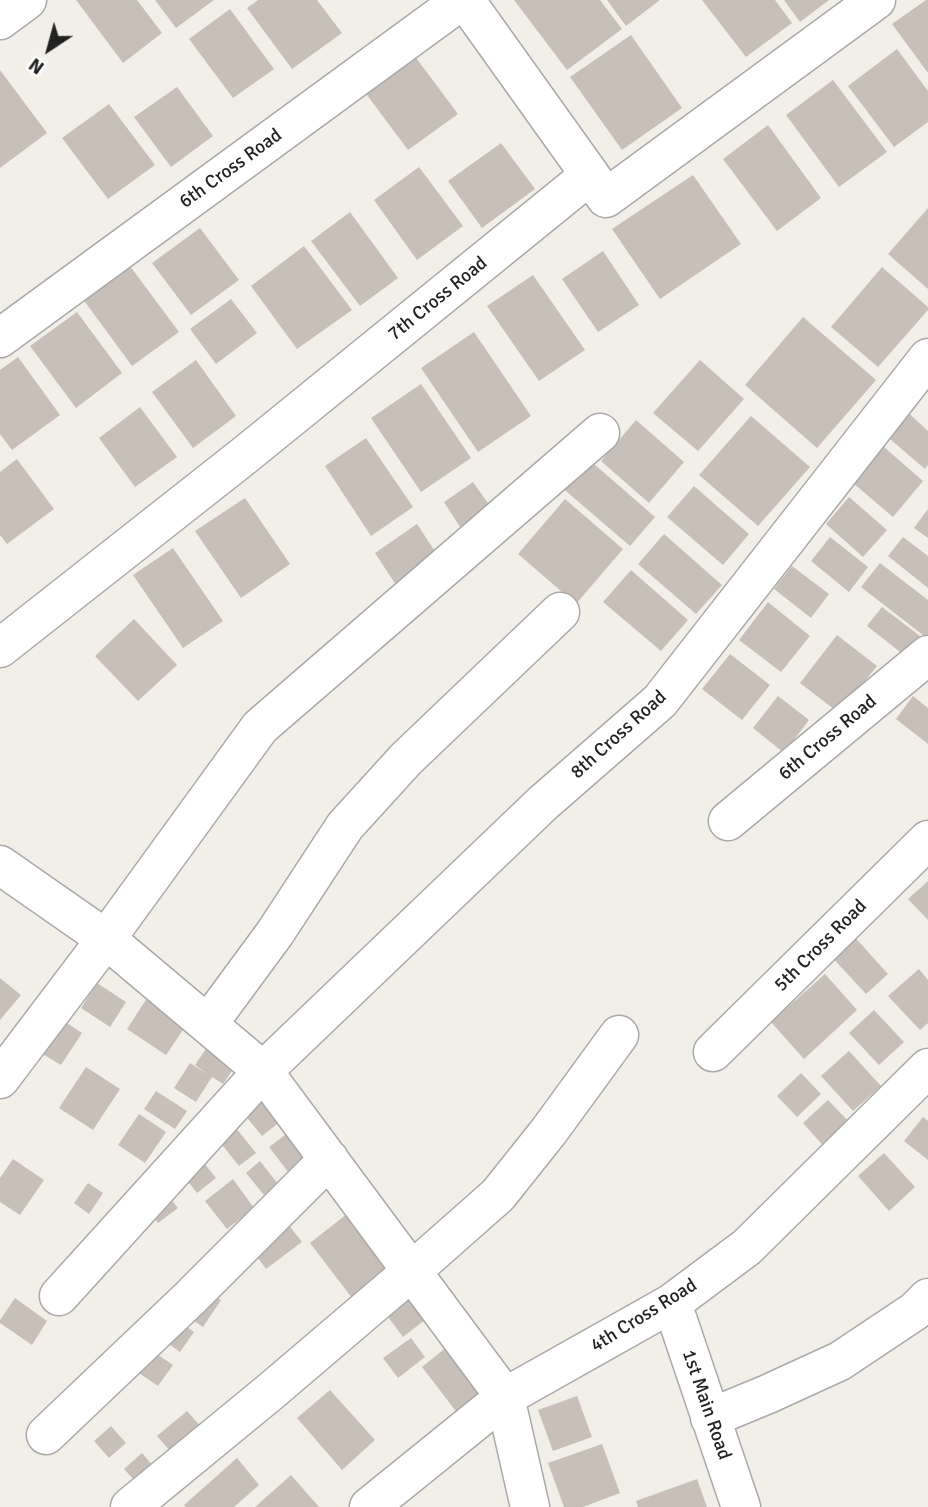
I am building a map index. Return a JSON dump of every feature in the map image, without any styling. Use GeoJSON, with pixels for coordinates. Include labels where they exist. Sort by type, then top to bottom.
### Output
{"type":"FeatureCollection","features":[{"type":"Feature","properties":{"kind":"street"},"geometry":{"type":"LineString","coordinates":[[0,20],[27,0]]}},
{"type":"Feature","properties":{"kind":"street"},"geometry":{"type":"LineString","coordinates":[[463,0],[606,198],[876,0]]}},
{"type":"Feature","properties":{"kind":"street","name":"6th Cross Road"},"geometry":{"type":"LineString","coordinates":[[0,338],[463,0]]}},
{"type":"Feature","properties":{"kind":"street","name":"7th Cross Road"},"geometry":{"type":"LineString","coordinates":[[0,648],[245,455],[590,174]]}},
{"type":"Feature","properties":{"kind":"street","name":"8th Cross Road"},"geometry":{"type":"LineString","coordinates":[[59,1296],[263,1071],[543,803],[660,701],[928,358]]}},
{"type":"Feature","properties":{"kind":"street"},"geometry":{"type":"LineString","coordinates":[[0,1079],[260,727],[600,433]]}},
{"type":"Feature","properties":{"kind":"street"},"geometry":{"type":"LineString","coordinates":[[208,1024],[275,933],[345,826],[406,759],[559,612]]}},
{"type":"Feature","properties":{"kind":"street","name":"6th Cross Road"},"geometry":{"type":"LineString","coordinates":[[728,821],[928,655]]}},
{"type":"Feature","properties":{"kind":"street","name":"5th Cross Road"},"geometry":{"type":"LineString","coordinates":[[713,1052],[928,840]]}},
{"type":"Feature","properties":{"kind":"street"},"geometry":{"type":"LineString","coordinates":[[0,865],[106,939],[263,1071],[505,1397],[530,1507]]}},
{"type":"Feature","properties":{"kind":"street"},"geometry":{"type":"LineString","coordinates":[[130,1507],[270,1392],[498,1195],[619,1035]]}},
{"type":"Feature","properties":{"kind":"street","name":"4th Cross Road"},"geometry":{"type":"LineString","coordinates":[[369,1507],[505,1397],[672,1303],[747,1247],[928,1068]]}},
{"type":"Feature","properties":{"kind":"street"},"geometry":{"type":"LineString","coordinates":[[46,1436],[181,1307],[329,1159]]}},
{"type":"Feature","properties":{"kind":"street"},"geometry":{"type":"LineString","coordinates":[[710,1418],[840,1361],[915,1311],[928,1298]]}},
{"type":"Feature","properties":{"kind":"street","name":"1st Main Road"},"geometry":{"type":"LineString","coordinates":[[672,1303],[741,1507]]}},
{"type":"Feature","properties":{"kind":"building"},"geometry":{"type":"Polygon","coordinates":[[[76,0],[137,0],[162,33],[123,63],[76,0]]]}},
{"type":"Feature","properties":{"kind":"building"},"geometry":{"type":"Polygon","coordinates":[[[155,0],[214,0],[176,28],[155,0]]]}},
{"type":"Feature","properties":{"kind":"building"},"geometry":{"type":"Polygon","coordinates":[[[258,0],[317,0],[342,33],[292,69],[247,8],[258,0]]]}},
{"type":"Feature","properties":{"kind":"building"},"geometry":{"type":"Polygon","coordinates":[[[514,0],[600,0],[622,29],[567,70],[514,0]]]}},
{"type":"Feature","properties":{"kind":"building"},"geometry":{"type":"Polygon","coordinates":[[[607,0],[660,0],[626,26],[607,0]]]}},
{"type":"Feature","properties":{"kind":"building"},"geometry":{"type":"Polygon","coordinates":[[[702,0],[775,0],[792,23],[746,57],[702,0]]]}},
{"type":"Feature","properties":{"kind":"building"},"geometry":{"type":"Polygon","coordinates":[[[784,0],[829,0],[800,22],[784,0]]]}},
{"type":"Feature","properties":{"kind":"building"},"geometry":{"type":"Polygon","coordinates":[[[928,0],[928,73],[892,24],[928,0]]]}},
{"type":"Feature","properties":{"kind":"building"},"geometry":{"type":"Polygon","coordinates":[[[230,9],[274,69],[233,98],[189,39],[230,9]]]}},
{"type":"Feature","properties":{"kind":"building"},"geometry":{"type":"Polygon","coordinates":[[[631,35],[682,108],[622,150],[570,77],[631,35]]]}},
{"type":"Feature","properties":{"kind":"building"},"geometry":{"type":"Polygon","coordinates":[[[897,49],[928,91],[928,122],[894,147],[848,86],[897,49]]]}},
{"type":"Feature","properties":{"kind":"building"},"geometry":{"type":"Polygon","coordinates":[[[411,51],[458,114],[408,150],[361,87],[411,51]]]}},
{"type":"Feature","properties":{"kind":"building"},"geometry":{"type":"Polygon","coordinates":[[[0,70],[47,133],[0,168],[0,70]]]}},
{"type":"Feature","properties":{"kind":"building"},"geometry":{"type":"Polygon","coordinates":[[[833,80],[887,152],[839,187],[786,115],[833,80]]]}},
{"type":"Feature","properties":{"kind":"building"},"geometry":{"type":"Polygon","coordinates":[[[177,87],[213,136],[171,167],[134,117],[177,87]]]}},
{"type":"Feature","properties":{"kind":"building"},"geometry":{"type":"Polygon","coordinates":[[[109,104],[155,165],[108,199],[62,138],[109,104]]]}},
{"type":"Feature","properties":{"kind":"building"},"geometry":{"type":"Polygon","coordinates":[[[768,125],[821,198],[777,231],[723,159],[768,125]]]}},
{"type":"Feature","properties":{"kind":"building"},"geometry":{"type":"Polygon","coordinates":[[[501,143],[535,189],[482,228],[448,181],[501,143]]]}},
{"type":"Feature","properties":{"kind":"building"},"geometry":{"type":"Polygon","coordinates":[[[419,167],[463,226],[417,260],[374,200],[419,167]]]}},
{"type":"Feature","properties":{"kind":"building"},"geometry":{"type":"Polygon","coordinates":[[[693,175],[741,244],[660,299],[612,229],[693,175]]]}},
{"type":"Feature","properties":{"kind":"building"},"geometry":{"type":"Polygon","coordinates":[[[928,208],[928,289],[888,254],[928,208]]]}},
{"type":"Feature","properties":{"kind":"building"},"geometry":{"type":"Polygon","coordinates":[[[350,212],[398,278],[360,306],[311,241],[350,212]]]}},
{"type":"Feature","properties":{"kind":"building"},"geometry":{"type":"Polygon","coordinates":[[[200,228],[239,280],[191,315],[152,263],[200,228]]]}},
{"type":"Feature","properties":{"kind":"building"},"geometry":{"type":"Polygon","coordinates":[[[304,246],[352,310],[297,349],[251,286],[304,246]]]}},
{"type":"Feature","properties":{"kind":"building"},"geometry":{"type":"Polygon","coordinates":[[[603,251],[639,305],[598,332],[562,279],[603,251]]]}},
{"type":"Feature","properties":{"kind":"building"},"geometry":{"type":"Polygon","coordinates":[[[124,258],[179,332],[132,366],[77,291],[124,258]]]}},
{"type":"Feature","properties":{"kind":"building"},"geometry":{"type":"Polygon","coordinates":[[[882,267],[928,307],[928,310],[878,367],[831,327],[882,267]]]}},
{"type":"Feature","properties":{"kind":"building"},"geometry":{"type":"Polygon","coordinates":[[[533,275],[585,350],[539,381],[487,306],[533,275]]]}},
{"type":"Feature","properties":{"kind":"building"},"geometry":{"type":"Polygon","coordinates":[[[231,299],[257,333],[216,364],[190,329],[231,299]]]}},
{"type":"Feature","properties":{"kind":"building"},"geometry":{"type":"Polygon","coordinates":[[[77,312],[122,373],[76,408],[30,346],[77,312]]]}},
{"type":"Feature","properties":{"kind":"building"},"geometry":{"type":"Polygon","coordinates":[[[803,317],[876,380],[817,448],[745,385],[803,317]]]}},
{"type":"Feature","properties":{"kind":"building"},"geometry":{"type":"Polygon","coordinates":[[[474,332],[531,416],[478,452],[421,368],[474,332]]]}},
{"type":"Feature","properties":{"kind":"building"},"geometry":{"type":"Polygon","coordinates":[[[18,357],[60,415],[12,450],[0,434],[0,370],[18,357]]]}},
{"type":"Feature","properties":{"kind":"building"},"geometry":{"type":"Polygon","coordinates":[[[196,360],[236,416],[193,448],[152,392],[196,360]]]}},
{"type":"Feature","properties":{"kind":"building"},"geometry":{"type":"Polygon","coordinates":[[[700,360],[744,399],[698,451],[653,413],[700,360]]]}},
{"type":"Feature","properties":{"kind":"building"},"geometry":{"type":"Polygon","coordinates":[[[421,384],[471,458],[421,492],[371,418],[421,384]]]}},
{"type":"Feature","properties":{"kind":"building"},"geometry":{"type":"Polygon","coordinates":[[[140,407],[177,457],[135,487],[99,438],[140,407]]]}},
{"type":"Feature","properties":{"kind":"building"},"geometry":{"type":"Polygon","coordinates":[[[904,409],[928,431],[928,465],[925,469],[883,433],[904,409]]]}},
{"type":"Feature","properties":{"kind":"building"},"geometry":{"type":"Polygon","coordinates":[[[751,416],[810,467],[758,526],[699,475],[751,416]]]}},
{"type":"Feature","properties":{"kind":"building"},"geometry":{"type":"Polygon","coordinates":[[[636,420],[684,462],[649,503],[601,461],[636,420]]]}},
{"type":"Feature","properties":{"kind":"building"},"geometry":{"type":"Polygon","coordinates":[[[366,438],[413,507],[371,536],[325,466],[366,438]]]}},
{"type":"Feature","properties":{"kind":"building"},"geometry":{"type":"Polygon","coordinates":[[[884,447],[923,481],[893,517],[853,483],[884,447]]]}},
{"type":"Feature","properties":{"kind":"building"},"geometry":{"type":"Polygon","coordinates":[[[586,457],[655,517],[630,546],[560,486],[586,457]]]}},
{"type":"Feature","properties":{"kind":"building"},"geometry":{"type":"Polygon","coordinates":[[[17,459],[54,509],[7,544],[0,535],[0,472],[17,459]]]}},
{"type":"Feature","properties":{"kind":"building"},"geometry":{"type":"Polygon","coordinates":[[[473,482],[492,509],[462,530],[444,502],[473,482]]]}},
{"type":"Feature","properties":{"kind":"building"},"geometry":{"type":"Polygon","coordinates":[[[694,486],[749,534],[723,565],[667,517],[694,486]]]}},
{"type":"Feature","properties":{"kind":"building"},"geometry":{"type":"Polygon","coordinates":[[[849,497],[887,530],[863,557],[826,524],[849,497]]]}},
{"type":"Feature","properties":{"kind":"building"},"geometry":{"type":"Polygon","coordinates":[[[245,498],[290,564],[241,598],[195,531],[245,498]]]}},
{"type":"Feature","properties":{"kind":"building"},"geometry":{"type":"Polygon","coordinates":[[[565,499],[623,549],[576,604],[518,554],[565,499]]]}},
{"type":"Feature","properties":{"kind":"building"},"geometry":{"type":"Polygon","coordinates":[[[928,509],[928,538],[914,528],[928,509]]]}},
{"type":"Feature","properties":{"kind":"building"},"geometry":{"type":"Polygon","coordinates":[[[417,524],[440,559],[398,588],[375,553],[417,524]]]}},
{"type":"Feature","properties":{"kind":"building"},"geometry":{"type":"Polygon","coordinates":[[[664,534],[722,585],[696,614],[638,564],[664,534]]]}},
{"type":"Feature","properties":{"kind":"building"},"geometry":{"type":"Polygon","coordinates":[[[830,537],[868,567],[849,592],[811,561],[830,537]]]}},
{"type":"Feature","properties":{"kind":"building"},"geometry":{"type":"Polygon","coordinates":[[[903,537],[928,556],[928,588],[888,556],[903,537]]]}},
{"type":"Feature","properties":{"kind":"building"},"geometry":{"type":"Polygon","coordinates":[[[173,548],[223,621],[183,648],[133,575],[173,548]]]}},
{"type":"Feature","properties":{"kind":"building"},"geometry":{"type":"Polygon","coordinates":[[[880,563],[928,600],[928,639],[861,587],[880,563]]]}},
{"type":"Feature","properties":{"kind":"building"},"geometry":{"type":"Polygon","coordinates":[[[792,566],[829,594],[811,618],[774,589],[792,566]]]}},
{"type":"Feature","properties":{"kind":"building"},"geometry":{"type":"Polygon","coordinates":[[[631,570],[688,620],[661,651],[603,602],[631,570]]]}},
{"type":"Feature","properties":{"kind":"building"},"geometry":{"type":"Polygon","coordinates":[[[768,602],[810,636],[781,672],[739,640],[768,602]]]}},
{"type":"Feature","properties":{"kind":"building"},"geometry":{"type":"Polygon","coordinates":[[[882,607],[920,636],[904,655],[867,626],[882,607]]]}},
{"type":"Feature","properties":{"kind":"building"},"geometry":{"type":"Polygon","coordinates":[[[134,619],[177,665],[138,701],[95,656],[134,619]]]}},
{"type":"Feature","properties":{"kind":"building"},"geometry":{"type":"Polygon","coordinates":[[[837,635],[877,666],[839,713],[800,683],[837,635]]]}},
{"type":"Feature","properties":{"kind":"building"},"geometry":{"type":"Polygon","coordinates":[[[730,654],[770,685],[742,720],[702,689],[730,654]]]}},
{"type":"Feature","properties":{"kind":"building"},"geometry":{"type":"Polygon","coordinates":[[[778,696],[809,720],[784,753],[753,728],[778,696]]]}},
{"type":"Feature","properties":{"kind":"building"},"geometry":{"type":"Polygon","coordinates":[[[913,696],[928,708],[928,744],[896,719],[913,696]]]}},
{"type":"Feature","properties":{"kind":"building"},"geometry":{"type":"Polygon","coordinates":[[[928,881],[928,920],[908,899],[928,881]]]}},
{"type":"Feature","properties":{"kind":"building"},"geometry":{"type":"Polygon","coordinates":[[[851,933],[888,974],[866,994],[828,953],[851,933]]]}},
{"type":"Feature","properties":{"kind":"building"},"geometry":{"type":"Polygon","coordinates":[[[919,969],[928,980],[928,1023],[920,1030],[888,996],[919,969]]]}},
{"type":"Feature","properties":{"kind":"building"},"geometry":{"type":"Polygon","coordinates":[[[825,974],[857,1010],[804,1059],[771,1022],[825,974]]]}},
{"type":"Feature","properties":{"kind":"building"},"geometry":{"type":"Polygon","coordinates":[[[0,978],[21,995],[0,1020],[0,978]]]}},
{"type":"Feature","properties":{"kind":"building"},"geometry":{"type":"Polygon","coordinates":[[[97,983],[126,1002],[110,1027],[81,1008],[97,983]]]}},
{"type":"Feature","properties":{"kind":"building"},"geometry":{"type":"Polygon","coordinates":[[[153,989],[193,1015],[166,1055],[127,1029],[153,989]]]}},
{"type":"Feature","properties":{"kind":"building"},"geometry":{"type":"Polygon","coordinates":[[[874,1010],[904,1042],[879,1065],[849,1033],[874,1010]]]}},
{"type":"Feature","properties":{"kind":"building"},"geometry":{"type":"Polygon","coordinates":[[[62,1020],[82,1033],[61,1065],[41,1053],[62,1020]]]}},
{"type":"Feature","properties":{"kind":"building"},"geometry":{"type":"Polygon","coordinates":[[[214,1037],[242,1056],[223,1084],[212,1077],[196,1102],[174,1088],[190,1063],[208,1075],[195,1065],[214,1037]]]}},
{"type":"Feature","properties":{"kind":"building"},"geometry":{"type":"Polygon","coordinates":[[[849,1051],[881,1086],[853,1111],[821,1076],[849,1051]]]}},
{"type":"Feature","properties":{"kind":"building"},"geometry":{"type":"Polygon","coordinates":[[[86,1067],[120,1089],[93,1130],[59,1108],[86,1067]]]}},
{"type":"Feature","properties":{"kind":"building"},"geometry":{"type":"Polygon","coordinates":[[[801,1073],[821,1094],[797,1117],[777,1096],[801,1073]]]}},
{"type":"Feature","properties":{"kind":"building"},"geometry":{"type":"Polygon","coordinates":[[[263,1090],[285,1118],[262,1136],[239,1108],[263,1090]]]}},
{"type":"Feature","properties":{"kind":"building"},"geometry":{"type":"Polygon","coordinates":[[[156,1091],[187,1111],[175,1129],[144,1109],[156,1091]]]}},
{"type":"Feature","properties":{"kind":"building"},"geometry":{"type":"Polygon","coordinates":[[[828,1100],[853,1126],[827,1150],[803,1123],[828,1100]]]}},
{"type":"Feature","properties":{"kind":"building"},"geometry":{"type":"Polygon","coordinates":[[[139,1114],[166,1132],[145,1163],[118,1145],[139,1114]]]}},
{"type":"Feature","properties":{"kind":"building"},"geometry":{"type":"Polygon","coordinates":[[[923,1117],[928,1121],[928,1160],[904,1141],[923,1117]]]}},
{"type":"Feature","properties":{"kind":"building"},"geometry":{"type":"Polygon","coordinates":[[[232,1123],[256,1153],[239,1166],[215,1136],[232,1123]]]}},
{"type":"Feature","properties":{"kind":"building"},"geometry":{"type":"Polygon","coordinates":[[[297,1126],[320,1156],[292,1177],[269,1147],[297,1126]]]}},
{"type":"Feature","properties":{"kind":"building"},"geometry":{"type":"Polygon","coordinates":[[[884,1153],[915,1187],[889,1211],[858,1176],[884,1153]]]}},
{"type":"Feature","properties":{"kind":"building"},"geometry":{"type":"Polygon","coordinates":[[[13,1159],[44,1180],[20,1215],[0,1202],[0,1178],[13,1159]]]}},
{"type":"Feature","properties":{"kind":"building"},"geometry":{"type":"Polygon","coordinates":[[[201,1159],[216,1178],[197,1193],[182,1174],[201,1159]]]}},
{"type":"Feature","properties":{"kind":"building"},"geometry":{"type":"Polygon","coordinates":[[[260,1161],[278,1184],[264,1195],[246,1173],[260,1161]]]}},
{"type":"Feature","properties":{"kind":"building"},"geometry":{"type":"Polygon","coordinates":[[[233,1179],[254,1208],[227,1229],[205,1201],[233,1179]]]}},
{"type":"Feature","properties":{"kind":"building"},"geometry":{"type":"Polygon","coordinates":[[[88,1183],[103,1193],[89,1214],[74,1203],[88,1183]]]}},
{"type":"Feature","properties":{"kind":"building"},"geometry":{"type":"Polygon","coordinates":[[[166,1193],[178,1208],[158,1223],[146,1207],[166,1193]]]}},
{"type":"Feature","properties":{"kind":"building"},"geometry":{"type":"Polygon","coordinates":[[[357,1206],[400,1262],[352,1298],[310,1243],[357,1206]]]}},
{"type":"Feature","properties":{"kind":"building"},"geometry":{"type":"Polygon","coordinates":[[[284,1219],[302,1242],[266,1269],[249,1246],[284,1219]]]}},
{"type":"Feature","properties":{"kind":"building"},"geometry":{"type":"Polygon","coordinates":[[[203,1288],[221,1300],[203,1327],[185,1315],[203,1288]]]}},
{"type":"Feature","properties":{"kind":"building"},"geometry":{"type":"Polygon","coordinates":[[[419,1292],[435,1312],[403,1337],[388,1317],[419,1292]]]}},
{"type":"Feature","properties":{"kind":"building"},"geometry":{"type":"Polygon","coordinates":[[[15,1298],[47,1321],[32,1345],[0,1323],[15,1298]]]}},
{"type":"Feature","properties":{"kind":"building"},"geometry":{"type":"Polygon","coordinates":[[[175,1319],[194,1332],[180,1352],[162,1339],[175,1319]]]}},
{"type":"Feature","properties":{"kind":"building"},"geometry":{"type":"Polygon","coordinates":[[[411,1338],[425,1357],[398,1378],[383,1358],[411,1338]]]}},
{"type":"Feature","properties":{"kind":"building"},"geometry":{"type":"Polygon","coordinates":[[[454,1341],[490,1388],[458,1414],[422,1367],[454,1341]]]}},
{"type":"Feature","properties":{"kind":"building"},"geometry":{"type":"Polygon","coordinates":[[[154,1352],[173,1365],[158,1386],[139,1373],[154,1352]]]}},
{"type":"Feature","properties":{"kind":"building"},"geometry":{"type":"Polygon","coordinates":[[[330,1390],[375,1440],[342,1470],[297,1418],[330,1390]]]}},
{"type":"Feature","properties":{"kind":"building"},"geometry":{"type":"Polygon","coordinates":[[[577,1396],[592,1437],[553,1451],[538,1410],[577,1396]]]}},
{"type":"Feature","properties":{"kind":"building"},"geometry":{"type":"Polygon","coordinates":[[[187,1411],[202,1428],[172,1453],[157,1436],[187,1411]]]}},
{"type":"Feature","properties":{"kind":"building"},"geometry":{"type":"Polygon","coordinates":[[[111,1426],[126,1443],[109,1458],[94,1441],[111,1426]]]}},
{"type":"Feature","properties":{"kind":"building"},"geometry":{"type":"Polygon","coordinates":[[[602,1444],[620,1493],[583,1507],[564,1507],[548,1463],[602,1444]]]}},
{"type":"Feature","properties":{"kind":"building"},"geometry":{"type":"Polygon","coordinates":[[[142,1453],[154,1467],[137,1483],[124,1469],[142,1453]]]}},
{"type":"Feature","properties":{"kind":"building"},"geometry":{"type":"Polygon","coordinates":[[[237,1458],[259,1485],[234,1507],[184,1505],[237,1458]]]}},
{"type":"Feature","properties":{"kind":"building"},"geometry":{"type":"Polygon","coordinates":[[[291,1475],[319,1507],[255,1507],[291,1475]]]}},
{"type":"Feature","properties":{"kind":"building"},"geometry":{"type":"Polygon","coordinates":[[[697,1479],[707,1507],[638,1507],[636,1501],[697,1479]]]}}]}
